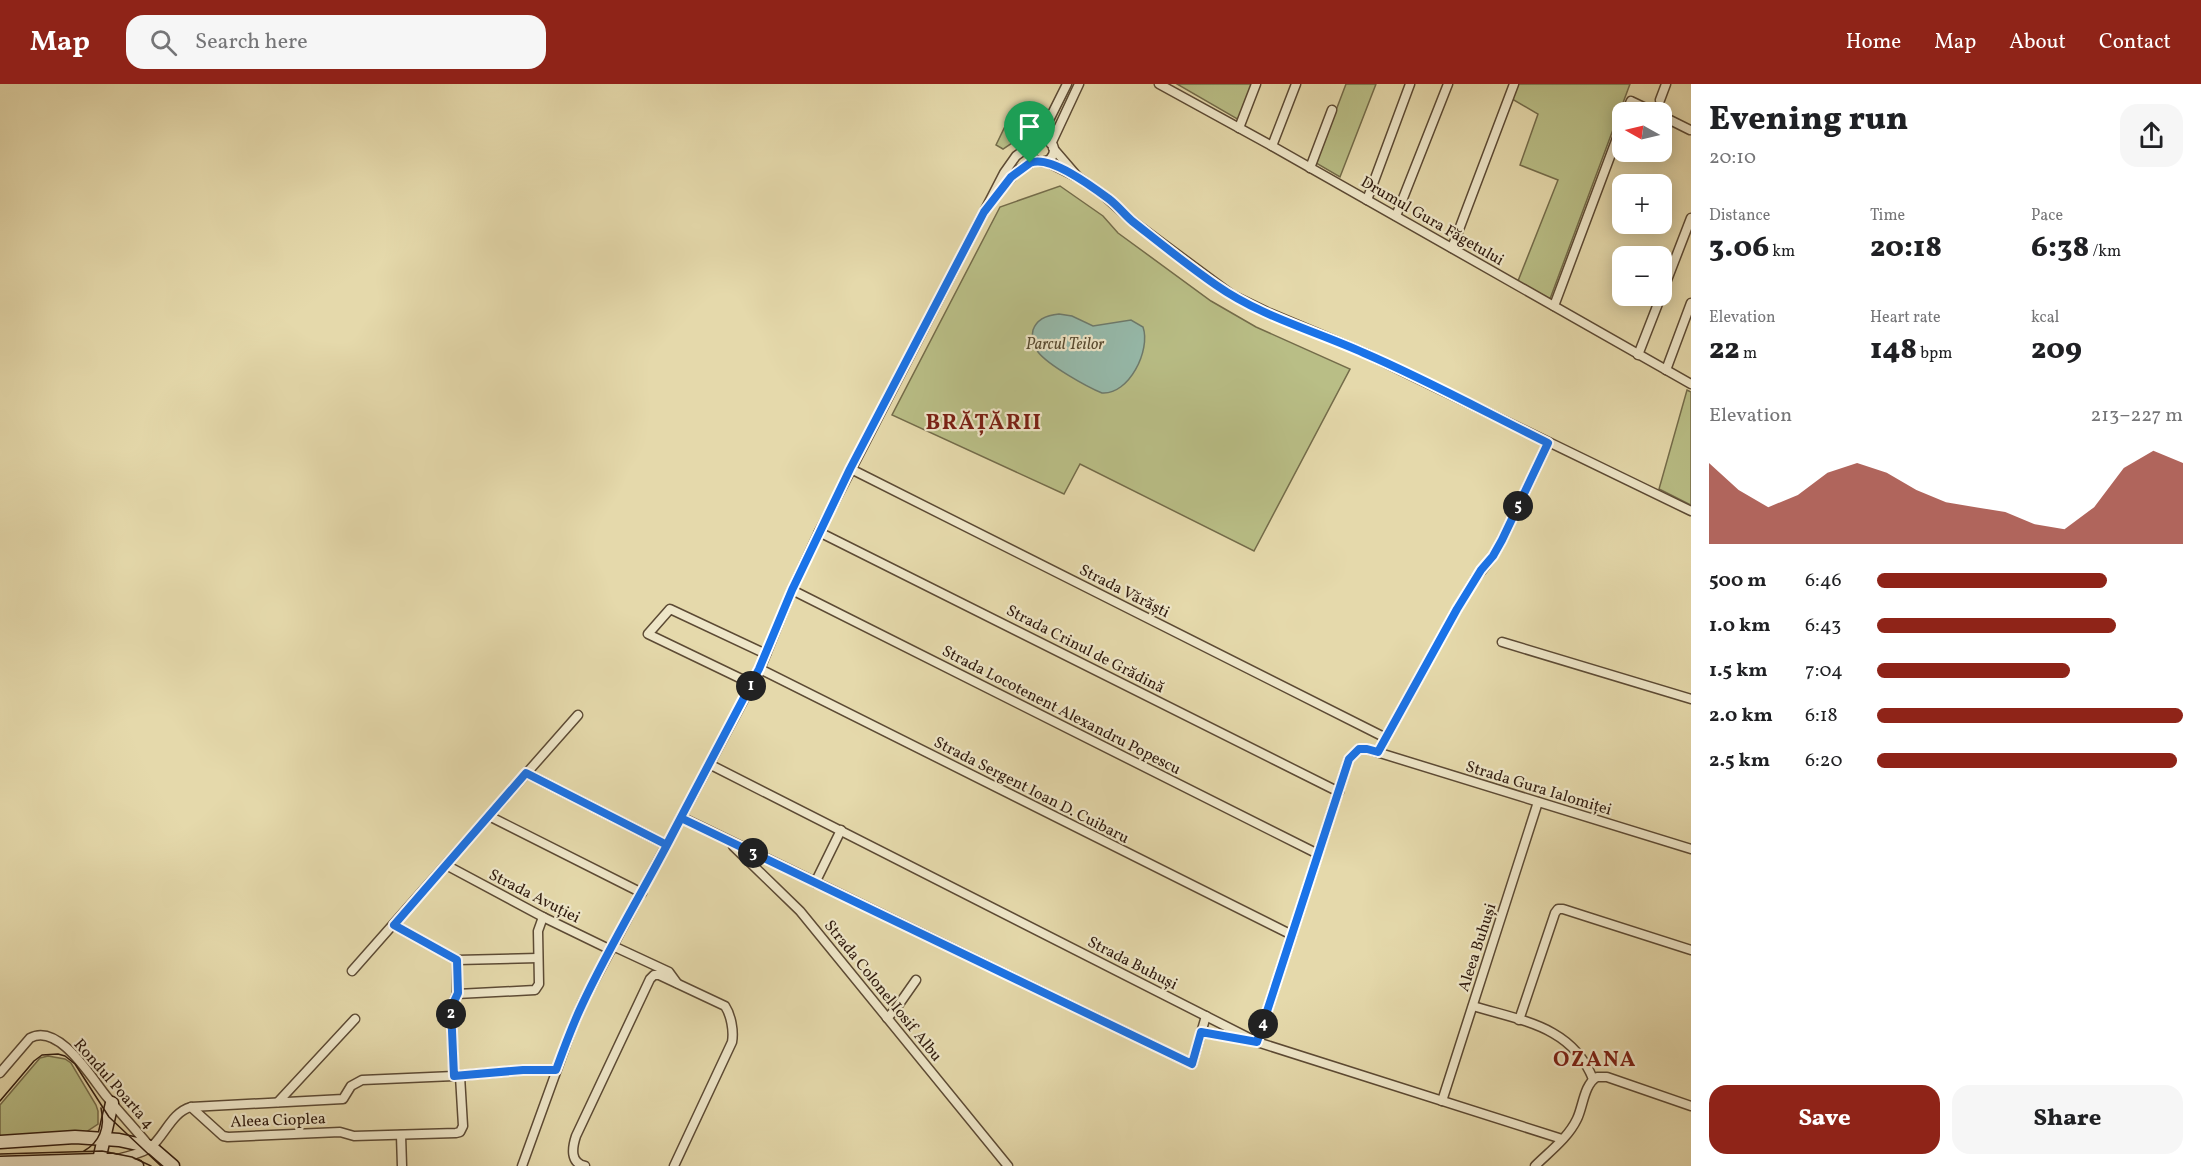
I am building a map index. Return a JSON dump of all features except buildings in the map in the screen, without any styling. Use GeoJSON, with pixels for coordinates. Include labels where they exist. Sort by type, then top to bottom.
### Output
{"type":"FeatureCollection","features":[{"type":"Feature","properties":{"kind":"main road"},"geometry":{"type":"LineString","coordinates":[[99,1160],[112,1103]]}},
{"type":"Feature","properties":{"kind":"main road"},"geometry":{"type":"LineString","coordinates":[[0,1142],[75,1137],[104,1139],[151,1147],[173,1166]]}},
{"type":"Feature","properties":{"kind":"main road"},"geometry":{"type":"LineString","coordinates":[[0,1163],[113,1160],[137,1166]]}},
{"type":"Feature","properties":{"kind":"street"},"geometry":{"type":"LineString","coordinates":[[522,1166],[527,1147],[583,1002],[752,684],[792,590],[850,469],[1007,167],[1016,156],[1040,138],[1067,84]]}},
{"type":"Feature","properties":{"kind":"street"},"geometry":{"type":"LineString","coordinates":[[984,212],[1017,171],[1050,158],[1052,146],[1079,84]]}},
{"type":"Feature","properties":{"kind":"street","name":"Drumul Gura Făgetului"},"geometry":{"type":"LineString","coordinates":[[1159,84],[1691,384]]}},
{"type":"Feature","properties":{"kind":"street"},"geometry":{"type":"LineString","coordinates":[[1239,128],[1257,84]]}},
{"type":"Feature","properties":{"kind":"street"},"geometry":{"type":"LineString","coordinates":[[1272,146],[1296,84]]}},
{"type":"Feature","properties":{"kind":"street"},"geometry":{"type":"LineString","coordinates":[[1367,200],[1410,84]]}},
{"type":"Feature","properties":{"kind":"street"},"geometry":{"type":"LineString","coordinates":[[1396,216],[1448,84]]}},
{"type":"Feature","properties":{"kind":"street"},"geometry":{"type":"LineString","coordinates":[[1452,248],[1514,84]]}},
{"type":"Feature","properties":{"kind":"street"},"geometry":{"type":"LineString","coordinates":[[1660,100],[1666,84]]}},
{"type":"Feature","properties":{"kind":"street"},"geometry":{"type":"LineString","coordinates":[[1310,168],[1332,110]]}},
{"type":"Feature","properties":{"kind":"street"},"geometry":{"type":"LineString","coordinates":[[1672,121],[1690,130]]}},
{"type":"Feature","properties":{"kind":"street"},"geometry":{"type":"LineString","coordinates":[[1040,138],[1047,140],[1081,179],[1111,201],[1131,220],[1232,295],[1365,353],[1691,511]]}},
{"type":"Feature","properties":{"kind":"street"},"geometry":{"type":"LineString","coordinates":[[1031,145],[1031,155],[1081,179]]}},
{"type":"Feature","properties":{"kind":"street"},"geometry":{"type":"LineString","coordinates":[[1554,306],[1612,151]]}},
{"type":"Feature","properties":{"kind":"street"},"geometry":{"type":"LineString","coordinates":[[1672,268],[1691,218]]}},
{"type":"Feature","properties":{"kind":"street"},"geometry":{"type":"LineString","coordinates":[[1666,370],[1691,303]]}},
{"type":"Feature","properties":{"kind":"street"},"geometry":{"type":"LineString","coordinates":[[1638,355],[1657,306]]}},
{"type":"Feature","properties":{"kind":"street"},"geometry":{"type":"LineString","coordinates":[[1201,1032],[1257,1042],[1352,754],[1363,748],[1378,752],[1457,609],[1502,540],[1548,443]]}},
{"type":"Feature","properties":{"kind":"street","name":"Strada Vărăști"},"geometry":{"type":"LineString","coordinates":[[850,469],[1386,738]]}},
{"type":"Feature","properties":{"kind":"street","name":"Strada Crinul de Grădină"},"geometry":{"type":"LineString","coordinates":[[819,532],[1339,792]]}},
{"type":"Feature","properties":{"kind":"street","name":"Strada Locotenent Alexandru Popescu"},"geometry":{"type":"LineString","coordinates":[[792,590],[1318,854]]}},
{"type":"Feature","properties":{"kind":"street"},"geometry":{"type":"LineString","coordinates":[[752,684],[648,634],[670,609],[766,654]]}},
{"type":"Feature","properties":{"kind":"street"},"geometry":{"type":"LineString","coordinates":[[1502,642],[1691,699]]}},
{"type":"Feature","properties":{"kind":"street","name":"Strada Sergent Ioan D. Cuibaru"},"geometry":{"type":"LineString","coordinates":[[759,669],[1292,935]]}},
{"type":"Feature","properties":{"kind":"street"},"geometry":{"type":"LineString","coordinates":[[352,971],[578,715]]}},
{"type":"Feature","properties":{"kind":"street","name":"Strada Gura Ialomiței"},"geometry":{"type":"LineString","coordinates":[[1378,752],[1691,849]]}},
{"type":"Feature","properties":{"kind":"street","name":"Strada Buhuși"},"geometry":{"type":"LineString","coordinates":[[709,764],[1257,1042],[1562,1139]]}},
{"type":"Feature","properties":{"kind":"street"},"geometry":{"type":"LineString","coordinates":[[526,773],[667,845]]}},
{"type":"Feature","properties":{"kind":"street","name":"Aleea Buhuși"},"geometry":{"type":"LineString","coordinates":[[1442,1101],[1538,802]]}},
{"type":"Feature","properties":{"kind":"street"},"geometry":{"type":"LineString","coordinates":[[489,816],[642,893]]}},
{"type":"Feature","properties":{"kind":"street"},"geometry":{"type":"LineString","coordinates":[[681,818],[1192,1064],[1206,1016]]}},
{"type":"Feature","properties":{"kind":"street"},"geometry":{"type":"LineString","coordinates":[[815,883],[841,830]]}},
{"type":"Feature","properties":{"kind":"street","name":"Strada Colonel Iosif Albu"},"geometry":{"type":"LineString","coordinates":[[728,841],[800,911],[1008,1166]]}},
{"type":"Feature","properties":{"kind":"street","name":"Strada Avuției"},"geometry":{"type":"LineString","coordinates":[[446,865],[543,917],[669,972],[678,983]]}},
{"type":"Feature","properties":{"kind":"street"},"geometry":{"type":"LineString","coordinates":[[1518,1020],[1558,909],[1691,951]]}},
{"type":"Feature","properties":{"kind":"street"},"geometry":{"type":"LineString","coordinates":[[458,993],[535,990],[539,984],[538,931],[543,917]]}},
{"type":"Feature","properties":{"kind":"street"},"geometry":{"type":"LineString","coordinates":[[394,925],[457,960],[538,958]]}},
{"type":"Feature","properties":{"kind":"street","name":"Aleea Cioplea"},"geometry":{"type":"LineString","coordinates":[[191,1107],[223,1136],[340,1132],[354,1136],[460,1132],[463,1126],[451,1008],[458,993],[457,960]]}},
{"type":"Feature","properties":{"kind":"street"},"geometry":{"type":"LineString","coordinates":[[585,1166],[574,1158],[573,1147],[576,1136],[650,979],[654,975],[678,983],[725,1006],[733,1034],[732,1042],[674,1166]]}},
{"type":"Feature","properties":{"kind":"street"},"geometry":{"type":"LineString","coordinates":[[887,1018],[916,980]]}},
{"type":"Feature","properties":{"kind":"street"},"geometry":{"type":"LineString","coordinates":[[1473,1006],[1553,1033],[1571,1044],[1584,1060],[1593,1079]]}},
{"type":"Feature","properties":{"kind":"street","name":"Aleea Cioplea"},"geometry":{"type":"LineString","coordinates":[[278,1102],[355,1019]]}},
{"type":"Feature","properties":{"kind":"street","name":"Rondul Poarta 4"},"geometry":{"type":"LineString","coordinates":[[0,1073],[27,1040],[34,1035],[53,1040],[74,1054],[112,1103],[151,1147]]}},
{"type":"Feature","properties":{"kind":"street"},"geometry":{"type":"LineString","coordinates":[[113,1160],[151,1147],[177,1116],[191,1107],[344,1099],[351,1086],[362,1080],[556,1070]]}},
{"type":"Feature","properties":{"kind":"street"},"geometry":{"type":"LineString","coordinates":[[1535,1166],[1562,1139],[1576,1120],[1588,1086],[1593,1079],[1607,1077],[1691,1106]]}},
{"type":"Feature","properties":{"kind":"street"},"geometry":{"type":"LineString","coordinates":[[401,1135],[402,1166]]}},
{"type":"Feature","properties":{"kind":"street"},"geometry":{"type":"LineString","coordinates":[[527,1147],[530,1166]]}},
{"type":"Feature","properties":{"kind":"green space"},"geometry":{"type":"Polygon","coordinates":[[[1177,84],[1252,84],[1239,120],[1177,84]]]}},
{"type":"Feature","properties":{"kind":"green space"},"geometry":{"type":"Polygon","coordinates":[[[1346,84],[1376,84],[1340,177],[1316,163],[1346,84]]]}},
{"type":"Feature","properties":{"kind":"green space"},"geometry":{"type":"Polygon","coordinates":[[[1518,84],[1630,84],[1623,102],[1612,102],[1612,132],[1550,299],[1518,281],[1558,180],[1520,165],[1538,114],[1512,99],[1518,84]]]}},
{"type":"Feature","properties":{"kind":"green space"},"geometry":{"type":"Polygon","coordinates":[[[1011,114],[1036,127],[1003,149],[996,145],[1011,114]]]}},
{"type":"Feature","properties":{"kind":"green space","name":"Parcul Teilor"},"geometry":{"type":"Polygon","coordinates":[[[1060,186],[1103,216],[1118,233],[1211,301],[1256,327],[1350,369],[1254,551],[1080,464],[1064,494],[892,415],[1000,207],[1060,186]]]}},
{"type":"Feature","properties":{"kind":"green space"},"geometry":{"type":"Polygon","coordinates":[[[1687,390],[1691,392],[1691,505],[1659,489],[1687,390]]]}},
{"type":"Feature","properties":{"kind":"green space"},"geometry":{"type":"Polygon","coordinates":[[[48,1056],[65,1059],[71,1063],[96,1105],[98,1124],[86,1132],[0,1137],[0,1105],[40,1058],[48,1056]]]}},
{"type":"Feature","properties":{"kind":"shaded area"},"geometry":{"type":"Polygon","coordinates":[[[1059,314],[1072,316],[1093,326],[1131,320],[1143,327],[1145,337],[1141,359],[1129,379],[1121,387],[1112,392],[1102,393],[1059,369],[1038,352],[1032,339],[1035,326],[1043,318],[1059,314]]]}},
{"type":"Feature","properties":{"kind":"tram line"},"geometry":{"type":"LineString","coordinates":[[0,1101],[34,1061],[42,1055],[65,1056],[75,1064],[109,1117],[161,1166]]}},
{"type":"Feature","properties":{"kind":"tram line"},"geometry":{"type":"LineString","coordinates":[[84,1151],[94,1143],[100,1133],[101,1108]]}},
{"type":"Feature","properties":{"kind":"tram line"},"geometry":{"type":"LineString","coordinates":[[0,1154],[102,1151],[132,1157],[151,1166]]}},
{"type":"Feature","properties":{"kind":"district","name":"BRĂȚĂRII"},"geometry":{"type":"Point","coordinates":[984,421]}},
{"type":"Feature","properties":{"kind":"district","name":"OZANA"},"geometry":{"type":"Point","coordinates":[1595,1058]}},
{"type":"Feature","properties":{"kind":"route"},"geometry":{"type":"LineString","coordinates":[[1030,163],[1011,177],[984,212],[850,469],[792,590],[759,669],[669,840],[667,845],[622,931],[583,1002],[556,1070],[523,1070],[454,1076],[451,1008],[458,993],[457,960],[394,925],[526,773],[667,845],[681,818],[1192,1064],[1201,1032],[1257,1042],[1349,759],[1352,754],[1363,748],[1378,752],[1457,609],[1502,540],[1548,443],[1365,353],[1232,295],[1131,220],[1111,201],[1081,179],[1045,161],[1036,160],[1030,163]]}}]}
